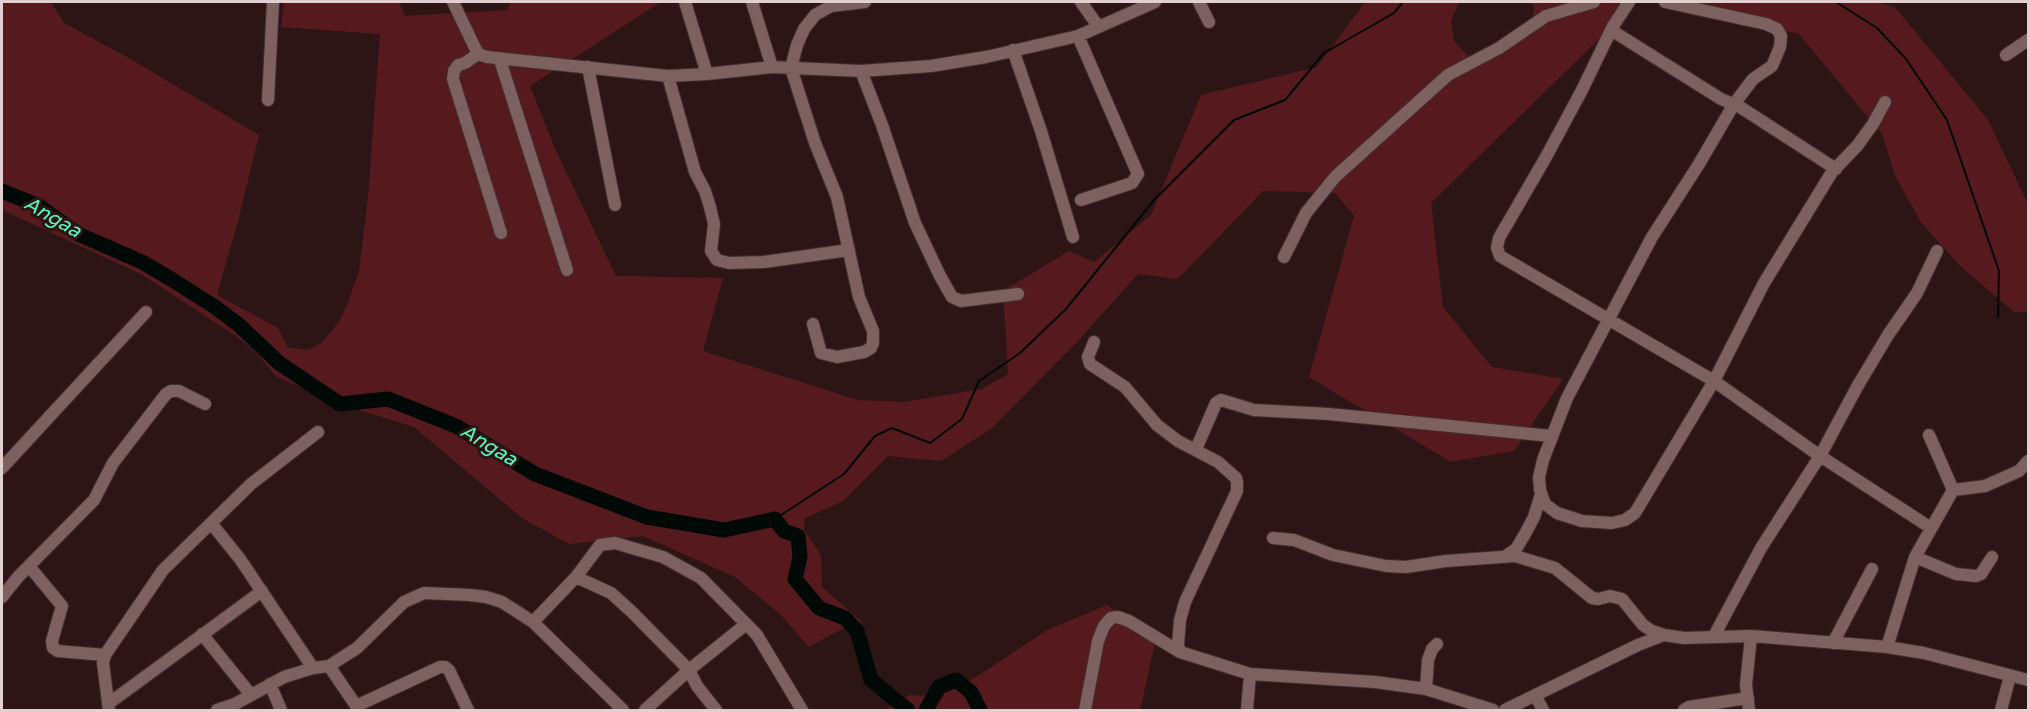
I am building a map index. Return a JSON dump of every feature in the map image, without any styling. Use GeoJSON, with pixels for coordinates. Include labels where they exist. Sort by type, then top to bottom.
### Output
{"type":"FeatureCollection","features":[{"type":"Feature","properties":{"kind":"street"},"geometry":{"type":"LineString","coordinates":[[268,100],[273,2]]}},
{"type":"Feature","properties":{"kind":"street"},"geometry":{"type":"LineString","coordinates":[[453,2],[478,54],[500,60],[668,76],[772,67],[861,71],[931,66],[1078,36],[1155,2]]}},
{"type":"Feature","properties":{"kind":"street"},"geometry":{"type":"LineString","coordinates":[[685,2],[707,74]]}},
{"type":"Feature","properties":{"kind":"street"},"geometry":{"type":"LineString","coordinates":[[752,2],[772,67]]}},
{"type":"Feature","properties":{"kind":"street"},"geometry":{"type":"LineString","coordinates":[[813,324],[821,353],[837,357],[864,352],[871,348],[873,331],[859,297],[837,197],[815,143],[791,68],[804,29],[815,15],[830,4],[865,2]]}},
{"type":"Feature","properties":{"kind":"street"},"geometry":{"type":"LineString","coordinates":[[1081,2],[1098,26]]}},
{"type":"Feature","properties":{"kind":"street"},"geometry":{"type":"LineString","coordinates":[[1198,2],[1209,22]]}},
{"type":"Feature","properties":{"kind":"street"},"geometry":{"type":"LineString","coordinates":[[1284,257],[1306,213],[1335,177],[1448,75],[1499,48],[1546,16],[1594,2]]}},
{"type":"Feature","properties":{"kind":"street"},"geometry":{"type":"LineString","coordinates":[[1629,2],[1611,30],[1582,90],[1499,238],[1497,248],[1500,256],[1714,381],[1820,456],[1931,528]]}},
{"type":"Feature","properties":{"kind":"street"},"geometry":{"type":"LineString","coordinates":[[1665,2],[1766,24],[1777,29],[1781,36],[1780,47],[1772,66],[1753,79],[1734,104],[1652,237],[1567,398],[1551,436],[1539,477],[1545,504],[1557,513],[1582,521],[1612,523],[1625,520],[1635,513],[1714,381],[1764,283],[1836,169],[1857,146],[1885,102]]}},
{"type":"Feature","properties":{"kind":"street"},"geometry":{"type":"LineString","coordinates":[[1611,30],[1836,169]]}},
{"type":"Feature","properties":{"kind":"street"},"geometry":{"type":"LineString","coordinates":[[1078,36],[1138,174],[1132,183],[1081,200]]}},
{"type":"Feature","properties":{"kind":"street"},"geometry":{"type":"LineString","coordinates":[[2006,55],[2028,40]]}},
{"type":"Feature","properties":{"kind":"street"},"geometry":{"type":"LineString","coordinates":[[1013,50],[1041,131],[1073,237]]}},
{"type":"Feature","properties":{"kind":"street"},"geometry":{"type":"LineString","coordinates":[[478,54],[458,65],[453,79],[501,233]]}},
{"type":"Feature","properties":{"kind":"street"},"geometry":{"type":"LineString","coordinates":[[500,60],[567,270]]}},
{"type":"Feature","properties":{"kind":"street"},"geometry":{"type":"LineString","coordinates":[[588,67],[615,205]]}},
{"type":"Feature","properties":{"kind":"street"},"geometry":{"type":"LineString","coordinates":[[861,71],[915,223],[939,276],[952,297],[962,301],[1018,294]]}},
{"type":"Feature","properties":{"kind":"street"},"geometry":{"type":"LineString","coordinates":[[668,76],[695,172],[707,199],[714,224],[711,251],[717,260],[729,263],[764,262],[849,250]]}},
{"type":"Feature","properties":{"kind":"street"},"geometry":{"type":"LineString","coordinates":[[1714,636],[1761,548],[1820,456],[1888,335],[1917,293],[1937,250]]}},
{"type":"Feature","properties":{"kind":"street"},"geometry":{"type":"LineString","coordinates":[[2,468],[146,312]]}},
{"type":"Feature","properties":{"kind":"street"},"geometry":{"type":"LineString","coordinates":[[1094,342],[1088,357],[1090,364],[1125,387],[1157,424],[1178,441],[1218,462],[1236,478],[1237,491],[1185,602],[1180,620],[1178,645],[1180,652]]}},
{"type":"Feature","properties":{"kind":"street"},"geometry":{"type":"LineString","coordinates":[[2,597],[94,500],[113,463],[166,394],[179,391],[205,404]]}},
{"type":"Feature","properties":{"kind":"street"},"geometry":{"type":"LineString","coordinates":[[1196,449],[1216,403],[1221,400],[1254,410],[1329,414],[1551,436]]}},
{"type":"Feature","properties":{"kind":"street"},"geometry":{"type":"LineString","coordinates":[[108,707],[103,663],[105,655],[163,570],[251,484],[318,432]]}},
{"type":"Feature","properties":{"kind":"street"},"geometry":{"type":"LineString","coordinates":[[1929,435],[1953,490]]}},
{"type":"Feature","properties":{"kind":"street"},"geometry":{"type":"LineString","coordinates":[[1953,490],[1985,486],[2019,471],[2028,461]]}},
{"type":"Feature","properties":{"kind":"street"},"geometry":{"type":"LineString","coordinates":[[1887,646],[1915,557],[1953,490]]}},
{"type":"Feature","properties":{"kind":"street"},"geometry":{"type":"LineString","coordinates":[[1506,556],[1516,549],[1525,534],[1534,518],[1541,494]]}},
{"type":"Feature","properties":{"kind":"street"},"geometry":{"type":"LineString","coordinates":[[211,523],[240,559],[313,668]]}},
{"type":"Feature","properties":{"kind":"street"},"geometry":{"type":"LineString","coordinates":[[1273,538],[1308,543],[1333,555],[1386,566],[1406,567],[1446,561],[1515,556],[1555,568],[1592,598],[1610,596],[1622,599],[1643,625],[1664,635],[1684,638],[1751,636],[1887,646],[1924,653],[2028,680]]}},
{"type":"Feature","properties":{"kind":"street"},"geometry":{"type":"LineString","coordinates":[[533,622],[576,577],[600,545],[615,543],[663,557],[701,578],[757,635],[802,711]]}},
{"type":"Feature","properties":{"kind":"street"},"geometry":{"type":"LineString","coordinates":[[1915,557],[1956,574],[1976,576],[1981,574],[1992,557]]}},
{"type":"Feature","properties":{"kind":"street"},"geometry":{"type":"LineString","coordinates":[[29,566],[62,606],[52,641],[53,648],[58,651],[105,655]]}},
{"type":"Feature","properties":{"kind":"street"},"geometry":{"type":"LineString","coordinates":[[1833,643],[1872,568]]}},
{"type":"Feature","properties":{"kind":"street"},"geometry":{"type":"LineString","coordinates":[[576,577],[611,593],[659,637],[689,669],[697,686],[716,711]]}},
{"type":"Feature","properties":{"kind":"street"},"geometry":{"type":"LineString","coordinates":[[108,707],[262,591]]}},
{"type":"Feature","properties":{"kind":"street"},"geometry":{"type":"LineString","coordinates":[[217,711],[235,704],[284,677],[313,668],[329,666],[357,648],[404,602],[424,593],[453,594],[494,599],[501,602],[533,622],[623,711]]}},
{"type":"Feature","properties":{"kind":"street"},"geometry":{"type":"LineString","coordinates":[[1085,711],[1098,641],[1104,626],[1111,618],[1118,617],[1129,621],[1180,652],[1250,674],[1375,682],[1426,689],[1493,711]]}},
{"type":"Feature","properties":{"kind":"street"},"geometry":{"type":"LineString","coordinates":[[645,711],[689,669],[745,625]]}},
{"type":"Feature","properties":{"kind":"street"},"geometry":{"type":"LineString","coordinates":[[202,634],[251,695]]}},
{"type":"Feature","properties":{"kind":"street"},"geometry":{"type":"LineString","coordinates":[[1505,711],[1638,645],[1664,635]]}},
{"type":"Feature","properties":{"kind":"street"},"geometry":{"type":"LineString","coordinates":[[1684,711],[1689,707],[1749,704],[1746,685],[1751,636]]}},
{"type":"Feature","properties":{"kind":"street"},"geometry":{"type":"LineString","coordinates":[[1426,689],[1428,660],[1432,649],[1437,644]]}},
{"type":"Feature","properties":{"kind":"street"},"geometry":{"type":"LineString","coordinates":[[329,666],[357,708],[440,667],[445,667],[449,670],[468,711]]}},
{"type":"Feature","properties":{"kind":"street"},"geometry":{"type":"LineString","coordinates":[[1247,711],[1250,674]]}},
{"type":"Feature","properties":{"kind":"street"},"geometry":{"type":"LineString","coordinates":[[2001,711],[2010,676]]}},
{"type":"Feature","properties":{"kind":"street"},"geometry":{"type":"LineString","coordinates":[[270,684],[281,711]]}},
{"type":"Feature","properties":{"kind":"street"},"geometry":{"type":"LineString","coordinates":[[1535,695],[1543,711]]}},
{"type":"Feature","properties":{"kind":"shaded area"},"geometry":{"type":"Polygon","coordinates":[[[2,2],[51,2],[64,23],[127,57],[259,135],[217,295],[278,328],[288,348],[309,350],[323,342],[338,323],[346,308],[359,271],[368,197],[380,34],[281,27],[284,2],[399,2],[405,16],[506,10],[512,2],[661,2],[530,86],[557,153],[616,276],[723,278],[703,351],[858,400],[905,402],[982,389],[1008,374],[1003,291],[1069,251],[1094,262],[1151,215],[1201,95],[1317,67],[1365,2],[1459,2],[1451,21],[1454,41],[1475,63],[1531,32],[1534,5],[1526,2],[1637,2],[1431,203],[1443,307],[1492,367],[1563,379],[1514,451],[1451,462],[1309,377],[1354,216],[1335,193],[1263,191],[1178,279],[1138,274],[1076,343],[992,428],[941,461],[888,456],[843,501],[805,518],[804,530],[821,555],[822,587],[863,623],[849,625],[809,647],[781,615],[735,577],[643,536],[569,544],[522,518],[414,427],[340,404],[277,377],[255,351],[236,336],[141,274],[2,210],[2,2]]]}},
{"type":"Feature","properties":{"kind":"shaded area"},"geometry":{"type":"Polygon","coordinates":[[[1664,2],[1876,2],[1895,7],[1988,120],[2028,204],[2028,312],[2014,312],[1959,265],[1921,222],[1896,178],[1882,134],[1799,34],[1664,2]]]}},
{"type":"Feature","properties":{"kind":"shaded area"},"geometry":{"type":"Polygon","coordinates":[[[1107,605],[1156,639],[1140,710],[885,710],[910,695],[928,696],[973,679],[1047,630],[1107,605]]]}},
{"type":"Feature","properties":{"kind":"waterway"},"geometry":{"type":"LineString","coordinates":[[775,519],[844,474],[875,436],[892,428],[930,443],[962,419],[979,381],[1020,353],[1066,309],[1154,200],[1234,120],[1285,100],[1324,53],[1394,13],[1403,2]]}},
{"type":"Feature","properties":{"kind":"waterway"},"geometry":{"type":"LineString","coordinates":[[1836,2],[1877,28],[1906,59],[1947,120],[1999,271],[1998,317]]}},
{"type":"Feature","properties":{"kind":"waterway","name":"Angaa"},"geometry":{"type":"LineString","coordinates":[[2,191],[39,206],[78,234],[142,262],[171,279],[215,307],[239,325],[279,363],[340,404],[388,399],[456,426],[535,474],[647,517],[724,530],[775,519],[784,531],[798,536],[800,557],[795,579],[819,608],[845,618],[857,631],[871,680],[908,710]]}},
{"type":"Feature","properties":{"kind":"waterway","name":"Angaa"},"geometry":{"type":"LineString","coordinates":[[926,710],[939,687],[956,680],[971,692],[980,710]]}}]}
